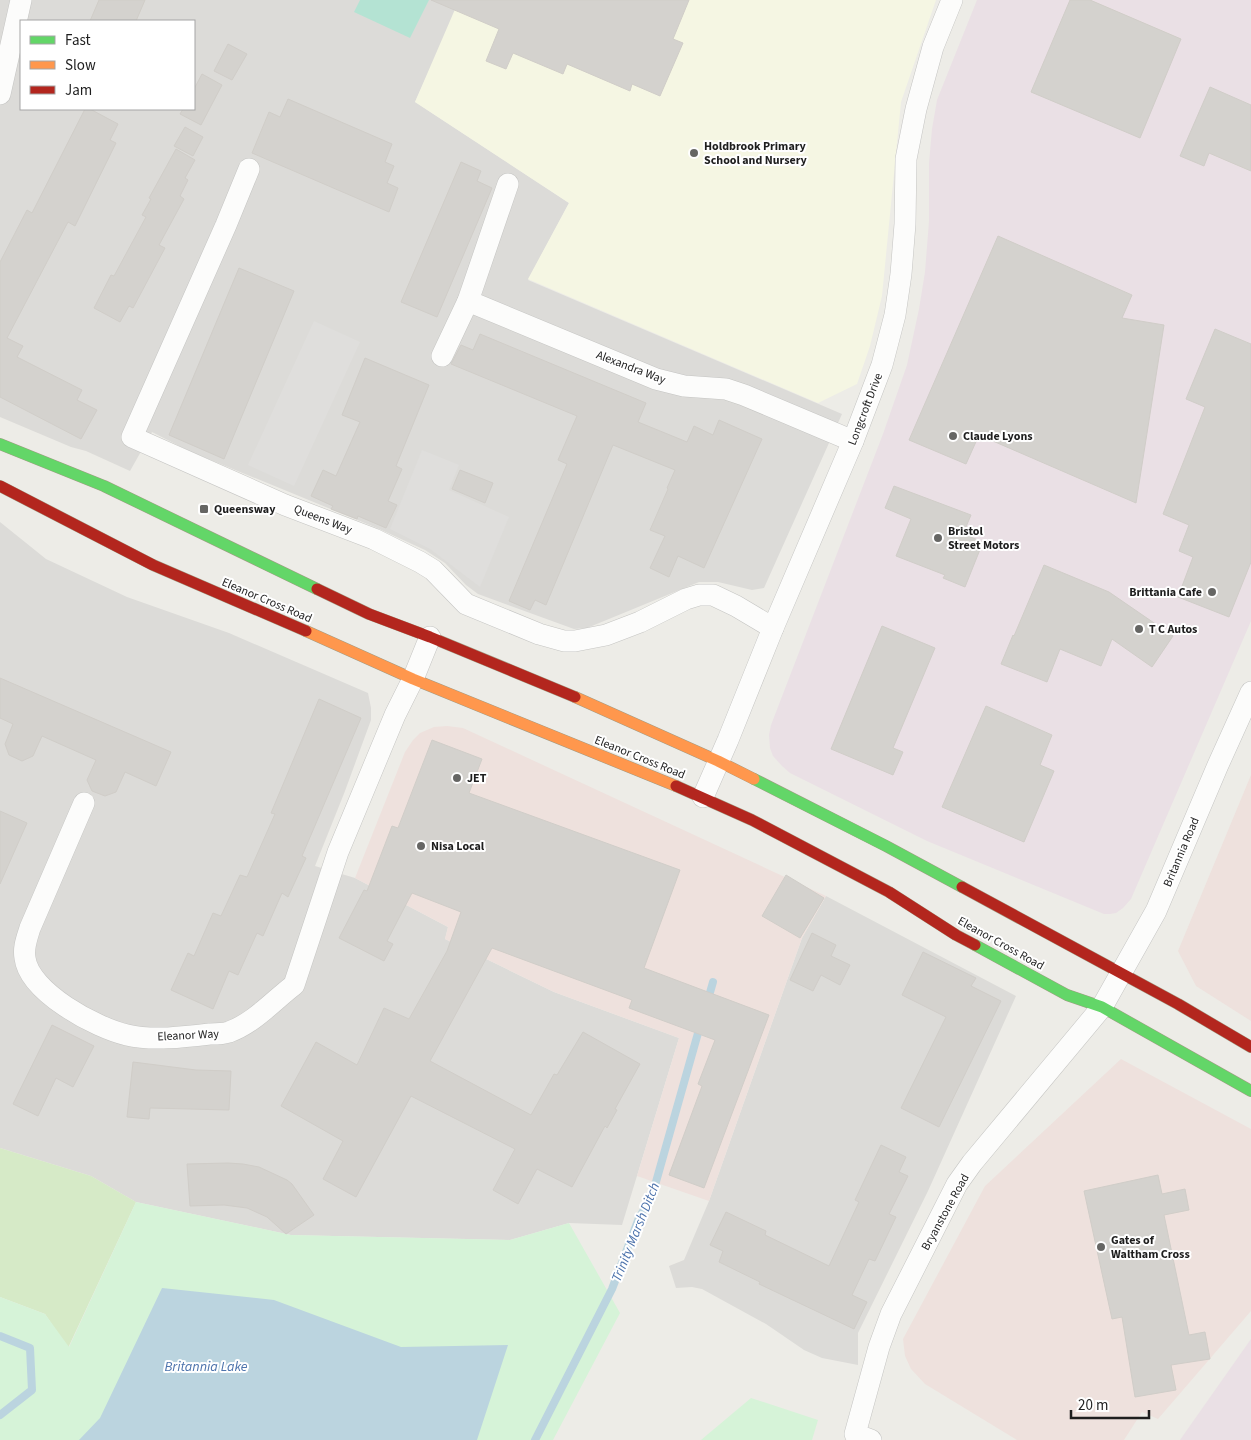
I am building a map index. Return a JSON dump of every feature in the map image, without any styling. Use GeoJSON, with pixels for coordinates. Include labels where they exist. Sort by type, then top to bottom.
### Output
{"type":"FeatureCollection","features":[{"type":"Feature","properties":{"kind":"main road"},"geometry":{"type":"LineString","coordinates":[[0,444],[104,486],[369,614],[560,691],[718,761],[886,846],[1122,973],[1251,1047]]}},
{"type":"Feature","properties":{"kind":"main road","name":"Eleanor Cross Road"},"geometry":{"type":"LineString","coordinates":[[0,486],[153,566],[332,642],[413,679],[752,820],[890,892],[956,935],[1067,995],[1102,1007],[1251,1091]]}},
{"type":"Feature","properties":{"kind":"street"},"geometry":{"type":"LineString","coordinates":[[0,94],[20,0]]}},
{"type":"Feature","properties":{"kind":"street","name":"Longcroft Drive"},"geometry":{"type":"LineString","coordinates":[[703,798],[853,441],[882,365],[895,315],[901,274],[905,224],[906,159],[916,109],[933,47],[952,0]]}},
{"type":"Feature","properties":{"kind":"street","name":"Queens Way"},"geometry":{"type":"LineString","coordinates":[[248,169],[226,225],[132,438],[285,505],[374,539],[433,570],[466,604],[539,634],[564,641],[575,641],[606,635],[699,595],[713,595],[773,628]]}},
{"type":"Feature","properties":{"kind":"street"},"geometry":{"type":"LineString","coordinates":[[442,356],[468,301],[508,184]]}},
{"type":"Feature","properties":{"kind":"street","name":"Alexandra Way"},"geometry":{"type":"LineString","coordinates":[[468,301],[656,379],[684,386],[726,389],[853,441]]}},
{"type":"Feature","properties":{"kind":"street","name":"Eleanor Way"},"geometry":{"type":"LineString","coordinates":[[84,803],[24,945],[25,959],[29,971],[39,985],[67,1008],[105,1028],[128,1035],[158,1038],[183,1038],[228,1032],[262,1013],[294,985],[338,852],[430,637]]}},
{"type":"Feature","properties":{"kind":"street","name":"Britannia Road"},"geometry":{"type":"LineString","coordinates":[[1102,1007],[1156,911],[1251,692]]}},
{"type":"Feature","properties":{"kind":"street","name":"Bryanstone Road"},"geometry":{"type":"LineString","coordinates":[[860,1438],[879,1347],[891,1314],[957,1184],[972,1163],[1102,1007]]}},
{"type":"Feature","properties":{"kind":"shaded area"},"geometry":{"type":"Polygon","coordinates":[[[0,0],[461,0],[415,102],[569,203],[528,280],[842,414],[764,588],[752,590],[718,582],[699,582],[587,628],[574,629],[478,594],[466,585],[445,563],[425,550],[377,528],[189,451],[152,432],[130,471],[86,451],[71,447],[0,417],[0,0]]]}},
{"type":"Feature","properties":{"kind":"shaded area","name":"Holdbrook Primary School and Nursery"},"geometry":{"type":"Polygon","coordinates":[[[459,0],[936,0],[901,102],[882,296],[870,346],[857,384],[818,403],[528,279],[569,203],[415,102],[459,0]]]}},
{"type":"Feature","properties":{"kind":"shaded area"},"geometry":{"type":"Polygon","coordinates":[[[977,0],[1251,0],[1251,621],[1131,899],[1116,913],[1110,914],[1104,914],[927,841],[790,773],[773,756],[770,748],[769,735],[771,725],[883,434],[907,365],[925,272],[929,221],[929,163],[937,100],[977,0]]]}},
{"type":"Feature","properties":{"kind":"shaded area"},"geometry":{"type":"Polygon","coordinates":[[[314,321],[360,342],[294,486],[248,465],[314,321]]]}},
{"type":"Feature","properties":{"kind":"shaded area"},"geometry":{"type":"Polygon","coordinates":[[[422,450],[459,465],[449,490],[509,517],[480,587],[430,549],[390,529],[422,450]]]}},
{"type":"Feature","properties":{"kind":"shaded area"},"geometry":{"type":"Polygon","coordinates":[[[0,522],[46,559],[127,597],[229,633],[368,693],[371,720],[315,866],[355,878],[448,927],[445,939],[554,992],[679,1038],[622,1225],[569,1223],[510,1240],[291,1235],[136,1202],[91,1176],[0,1148],[0,522]]]}},
{"type":"Feature","properties":{"kind":"shaded area"},"geometry":{"type":"Polygon","coordinates":[[[434,727],[463,728],[826,896],[802,938],[709,1201],[637,1176],[679,1038],[554,992],[445,939],[448,927],[355,878],[405,752],[420,733],[434,727]]]}},
{"type":"Feature","properties":{"kind":"shaded area"},"geometry":{"type":"Polygon","coordinates":[[[1251,775],[1251,1021],[1196,986],[1178,951],[1251,775]]]}},
{"type":"Feature","properties":{"kind":"shaded area"},"geometry":{"type":"Polygon","coordinates":[[[826,896],[1016,996],[928,1191],[858,1333],[858,1365],[822,1358],[804,1350],[766,1324],[702,1289],[692,1287],[676,1288],[669,1266],[684,1260],[709,1201],[802,938],[826,896]]]}},
{"type":"Feature","properties":{"kind":"shaded area","name":"Gates of Waltham Cross"},"geometry":{"type":"Polygon","coordinates":[[[1121,1059],[1251,1129],[1251,1311],[1158,1419],[1142,1412],[1124,1440],[1017,1440],[925,1384],[911,1369],[905,1356],[903,1339],[985,1186],[1121,1059]]]}},
{"type":"Feature","properties":{"kind":"shaded area"},"geometry":{"type":"Polygon","coordinates":[[[1251,1339],[1251,1440],[1180,1440],[1251,1339]]]}},
{"type":"Feature","properties":{"kind":"green space"},"geometry":{"type":"Polygon","coordinates":[[[360,0],[429,0],[410,38],[354,12],[360,0]]]}},
{"type":"Feature","properties":{"kind":"green space"},"geometry":{"type":"Polygon","coordinates":[[[0,1148],[91,1176],[136,1202],[68,1348],[45,1314],[0,1297],[0,1148]]]}},
{"type":"Feature","properties":{"kind":"green space"},"geometry":{"type":"Polygon","coordinates":[[[136,1202],[291,1235],[510,1240],[569,1223],[620,1313],[553,1440],[0,1440],[0,1297],[45,1314],[69,1347],[136,1202]]]}},
{"type":"Feature","properties":{"kind":"green space"},"geometry":{"type":"Polygon","coordinates":[[[751,1398],[818,1420],[812,1440],[701,1440],[751,1398]]]}},
{"type":"Feature","properties":{"kind":"water","name":"Britannia Lake"},"geometry":{"type":"Polygon","coordinates":[[[162,1288],[274,1300],[401,1347],[508,1345],[477,1440],[79,1440],[100,1418],[162,1288]]]}},
{"type":"Feature","properties":{"kind":"building"},"geometry":{"type":"Polygon","coordinates":[[[99,0],[145,0],[136,20],[90,20],[99,0]]]}},
{"type":"Feature","properties":{"kind":"building"},"geometry":{"type":"Polygon","coordinates":[[[431,0],[689,0],[673,39],[683,43],[660,96],[632,84],[630,91],[567,64],[563,74],[513,53],[506,69],[486,61],[499,29],[431,0]]]}},
{"type":"Feature","properties":{"kind":"building"},"geometry":{"type":"Polygon","coordinates":[[[1070,0],[1090,0],[1181,39],[1140,138],[1031,92],[1070,0]]]}},
{"type":"Feature","properties":{"kind":"building"},"geometry":{"type":"Polygon","coordinates":[[[228,44],[247,54],[232,80],[214,71],[228,44]]]}},
{"type":"Feature","properties":{"kind":"building"},"geometry":{"type":"Polygon","coordinates":[[[202,74],[222,85],[201,125],[180,114],[182,110],[195,110],[195,87],[202,74]]]}},
{"type":"Feature","properties":{"kind":"building"},"geometry":{"type":"Polygon","coordinates":[[[1210,87],[1251,105],[1251,171],[1209,153],[1204,166],[1180,156],[1210,87]]]}},
{"type":"Feature","properties":{"kind":"building"},"geometry":{"type":"Polygon","coordinates":[[[288,99],[392,144],[385,162],[394,166],[387,183],[398,188],[389,212],[252,153],[269,112],[280,117],[288,99]]]}},
{"type":"Feature","properties":{"kind":"building"},"geometry":{"type":"Polygon","coordinates":[[[84,110],[92,110],[118,124],[110,140],[116,143],[75,226],[68,222],[7,338],[23,346],[17,357],[82,390],[77,400],[97,410],[81,439],[0,397],[0,262],[27,210],[32,213],[84,110]]]}},
{"type":"Feature","properties":{"kind":"building"},"geometry":{"type":"Polygon","coordinates":[[[185,127],[203,137],[193,156],[174,146],[185,127]]]}},
{"type":"Feature","properties":{"kind":"building"},"geometry":{"type":"Polygon","coordinates":[[[176,149],[195,160],[185,178],[188,180],[180,196],[184,199],[159,245],[165,248],[133,308],[129,306],[120,322],[94,308],[111,275],[114,276],[146,217],[142,215],[151,199],[149,198],[176,149]]]}},
{"type":"Feature","properties":{"kind":"building"},"geometry":{"type":"Polygon","coordinates":[[[461,162],[481,171],[477,181],[492,188],[437,317],[401,302],[461,162]]]}},
{"type":"Feature","properties":{"kind":"building"},"geometry":{"type":"Polygon","coordinates":[[[998,236],[1132,295],[1122,318],[1164,325],[1136,503],[979,435],[966,464],[909,440],[998,236]]]}},
{"type":"Feature","properties":{"kind":"building"},"geometry":{"type":"Polygon","coordinates":[[[239,268],[294,291],[224,459],[169,435],[239,268]]]}},
{"type":"Feature","properties":{"kind":"building"},"geometry":{"type":"Polygon","coordinates":[[[1215,329],[1251,344],[1251,562],[1229,617],[1178,597],[1193,557],[1179,551],[1189,525],[1163,514],[1205,407],[1186,399],[1215,329]]]}},
{"type":"Feature","properties":{"kind":"building"},"geometry":{"type":"Polygon","coordinates":[[[480,334],[646,403],[638,422],[687,442],[694,426],[713,435],[719,420],[762,439],[704,568],[678,556],[669,577],[650,568],[665,536],[650,530],[675,470],[613,445],[546,605],[535,600],[530,610],[509,601],[567,464],[558,460],[577,416],[451,364],[461,345],[473,350],[480,334]]]}},
{"type":"Feature","properties":{"kind":"building"},"geometry":{"type":"Polygon","coordinates":[[[365,358],[429,385],[396,466],[402,469],[388,501],[397,505],[386,528],[358,516],[357,519],[331,509],[333,506],[311,496],[323,470],[336,476],[360,422],[342,415],[365,358]]]}},
{"type":"Feature","properties":{"kind":"building"},"geometry":{"type":"Polygon","coordinates":[[[460,470],[493,483],[485,503],[452,489],[460,470]]]}},
{"type":"Feature","properties":{"kind":"building","name":"Bristol Street Motors"},"geometry":{"type":"Polygon","coordinates":[[[894,486],[971,515],[963,534],[983,542],[965,587],[943,578],[945,575],[896,556],[911,519],[885,508],[894,486]]]}},
{"type":"Feature","properties":{"kind":"building"},"geometry":{"type":"Polygon","coordinates":[[[1044,565],[1109,592],[1173,636],[1152,667],[1112,639],[1101,666],[1060,649],[1047,682],[1001,664],[1044,565]]]}},
{"type":"Feature","properties":{"kind":"building"},"geometry":{"type":"Polygon","coordinates":[[[882,626],[935,648],[893,748],[903,752],[893,775],[831,749],[882,626]]]}},
{"type":"Feature","properties":{"kind":"building"},"geometry":{"type":"Polygon","coordinates":[[[0,678],[171,752],[156,786],[125,772],[116,792],[105,796],[92,791],[87,780],[96,760],[42,736],[33,756],[22,761],[9,755],[5,744],[13,724],[0,718],[0,678]]]}},
{"type":"Feature","properties":{"kind":"building"},"geometry":{"type":"Polygon","coordinates":[[[319,699],[361,718],[302,856],[306,858],[288,897],[282,893],[263,936],[257,933],[238,975],[229,971],[213,1009],[171,990],[188,953],[194,956],[213,913],[221,916],[240,875],[247,877],[275,814],[271,813],[319,699]]]}},
{"type":"Feature","properties":{"kind":"building"},"geometry":{"type":"Polygon","coordinates":[[[986,706],[1052,735],[1040,765],[1054,771],[1024,842],[942,807],[986,706]]]}},
{"type":"Feature","properties":{"kind":"building"},"geometry":{"type":"Polygon","coordinates":[[[432,740],[482,759],[469,793],[680,870],[644,968],[769,1015],[704,1188],[669,1175],[702,1086],[698,1084],[715,1040],[629,1008],[632,1000],[492,948],[430,1061],[531,1115],[554,1074],[557,1075],[583,1032],[640,1064],[615,1109],[617,1110],[607,1128],[605,1126],[572,1187],[537,1169],[518,1204],[493,1190],[515,1149],[411,1096],[356,1197],[323,1179],[343,1141],[281,1106],[316,1042],[357,1065],[384,1008],[409,1019],[447,951],[461,912],[412,893],[387,941],[393,944],[384,961],[339,938],[364,890],[367,891],[392,826],[398,828],[432,740]]]}},
{"type":"Feature","properties":{"kind":"building"},"geometry":{"type":"Polygon","coordinates":[[[0,811],[27,823],[0,884],[0,811]]]}},
{"type":"Feature","properties":{"kind":"building"},"geometry":{"type":"Polygon","coordinates":[[[786,875],[824,898],[800,938],[762,916],[786,875]]]}},
{"type":"Feature","properties":{"kind":"building"},"geometry":{"type":"Polygon","coordinates":[[[812,933],[836,945],[831,956],[850,965],[840,985],[821,975],[813,991],[790,980],[812,933]]]}},
{"type":"Feature","properties":{"kind":"building"},"geometry":{"type":"Polygon","coordinates":[[[923,952],[976,978],[971,986],[1001,1001],[939,1127],[901,1108],[946,1017],[902,995],[923,952]]]}},
{"type":"Feature","properties":{"kind":"building"},"geometry":{"type":"Polygon","coordinates":[[[52,1025],[94,1046],[73,1087],[56,1078],[38,1116],[13,1104],[52,1025]]]}},
{"type":"Feature","properties":{"kind":"building"},"geometry":{"type":"Polygon","coordinates":[[[133,1062],[196,1070],[231,1071],[229,1110],[150,1108],[149,1119],[127,1117],[133,1062]]]}},
{"type":"Feature","properties":{"kind":"building"},"geometry":{"type":"Polygon","coordinates":[[[881,1145],[906,1157],[899,1172],[908,1176],[889,1214],[896,1217],[875,1261],[869,1259],[852,1295],[867,1302],[854,1329],[759,1284],[760,1282],[719,1262],[723,1251],[710,1245],[726,1212],[766,1231],[765,1235],[829,1266],[859,1202],[855,1200],[881,1145]]]}},
{"type":"Feature","properties":{"kind":"building"},"geometry":{"type":"Polygon","coordinates":[[[228,1163],[259,1167],[287,1180],[292,1184],[314,1215],[286,1234],[267,1217],[247,1208],[224,1205],[190,1206],[187,1164],[228,1163]]]}},
{"type":"Feature","properties":{"kind":"building"},"geometry":{"type":"Polygon","coordinates":[[[1158,1175],[1162,1194],[1185,1189],[1189,1210],[1164,1215],[1189,1335],[1205,1332],[1210,1359],[1171,1365],[1176,1390],[1135,1397],[1122,1317],[1112,1319],[1084,1191],[1158,1175]]]}},
{"type":"Feature","properties":{"kind":"waterway","name":"Trinity Marsh Ditch"},"geometry":{"type":"LineString","coordinates":[[707,1003],[713,982]]}},
{"type":"Feature","properties":{"kind":"waterway","name":"Trinity Marsh Ditch"},"geometry":{"type":"LineString","coordinates":[[535,1440],[612,1289],[639,1218],[652,1196],[700,1026]]}},
{"type":"Feature","properties":{"kind":"waterway"},"geometry":{"type":"LineString","coordinates":[[0,1336],[30,1348],[32,1390],[0,1415]]}},
{"type":"Feature","properties":{"kind":"traffic: fast"},"geometry":{"type":"LineString","coordinates":[[0,444],[104,486],[317,589]]}},
{"type":"Feature","properties":{"kind":"traffic: fast"},"geometry":{"type":"LineString","coordinates":[[754,779],[962,887]]}},
{"type":"Feature","properties":{"kind":"traffic: fast"},"geometry":{"type":"LineString","coordinates":[[975,945],[1067,995],[1102,1007],[1251,1091]]}},
{"type":"Feature","properties":{"kind":"traffic: slow"},"geometry":{"type":"LineString","coordinates":[[306,631],[413,679],[676,786]]}},
{"type":"Feature","properties":{"kind":"traffic: slow"},"geometry":{"type":"LineString","coordinates":[[575,697],[754,779]]}},
{"type":"Feature","properties":{"kind":"traffic: jam"},"geometry":{"type":"LineString","coordinates":[[0,486],[153,565],[306,631]]}},
{"type":"Feature","properties":{"kind":"traffic: jam"},"geometry":{"type":"LineString","coordinates":[[317,589],[369,614],[575,697]]}},
{"type":"Feature","properties":{"kind":"traffic: jam"},"geometry":{"type":"LineString","coordinates":[[676,786],[752,820],[889,892],[975,945]]}},
{"type":"Feature","properties":{"kind":"traffic: jam"},"geometry":{"type":"LineString","coordinates":[[962,887],[1178,1004],[1251,1047]]}},
{"type":"Feature","properties":{"kind":"place","name":"Holdbrook Primary School and Nursery"},"geometry":{"type":"Point","coordinates":[694,153]}},
{"type":"Feature","properties":{"kind":"place","name":"Claude Lyons"},"geometry":{"type":"Point","coordinates":[953,436]}},
{"type":"Feature","properties":{"kind":"place","name":"Queensway"},"geometry":{"type":"Point","coordinates":[204,509]}},
{"type":"Feature","properties":{"kind":"place","name":"Bristol Street Motors"},"geometry":{"type":"Point","coordinates":[938,538]}},
{"type":"Feature","properties":{"kind":"place","name":"Brittania Cafe"},"geometry":{"type":"Point","coordinates":[1212,592]}},
{"type":"Feature","properties":{"kind":"place","name":"T C Autos"},"geometry":{"type":"Point","coordinates":[1139,629]}},
{"type":"Feature","properties":{"kind":"place","name":"JET"},"geometry":{"type":"Point","coordinates":[457,778]}},
{"type":"Feature","properties":{"kind":"place","name":"Nisa Local"},"geometry":{"type":"Point","coordinates":[421,846]}},
{"type":"Feature","properties":{"kind":"place","name":"Gates of Waltham Cross"},"geometry":{"type":"Point","coordinates":[1101,1247]}}]}
